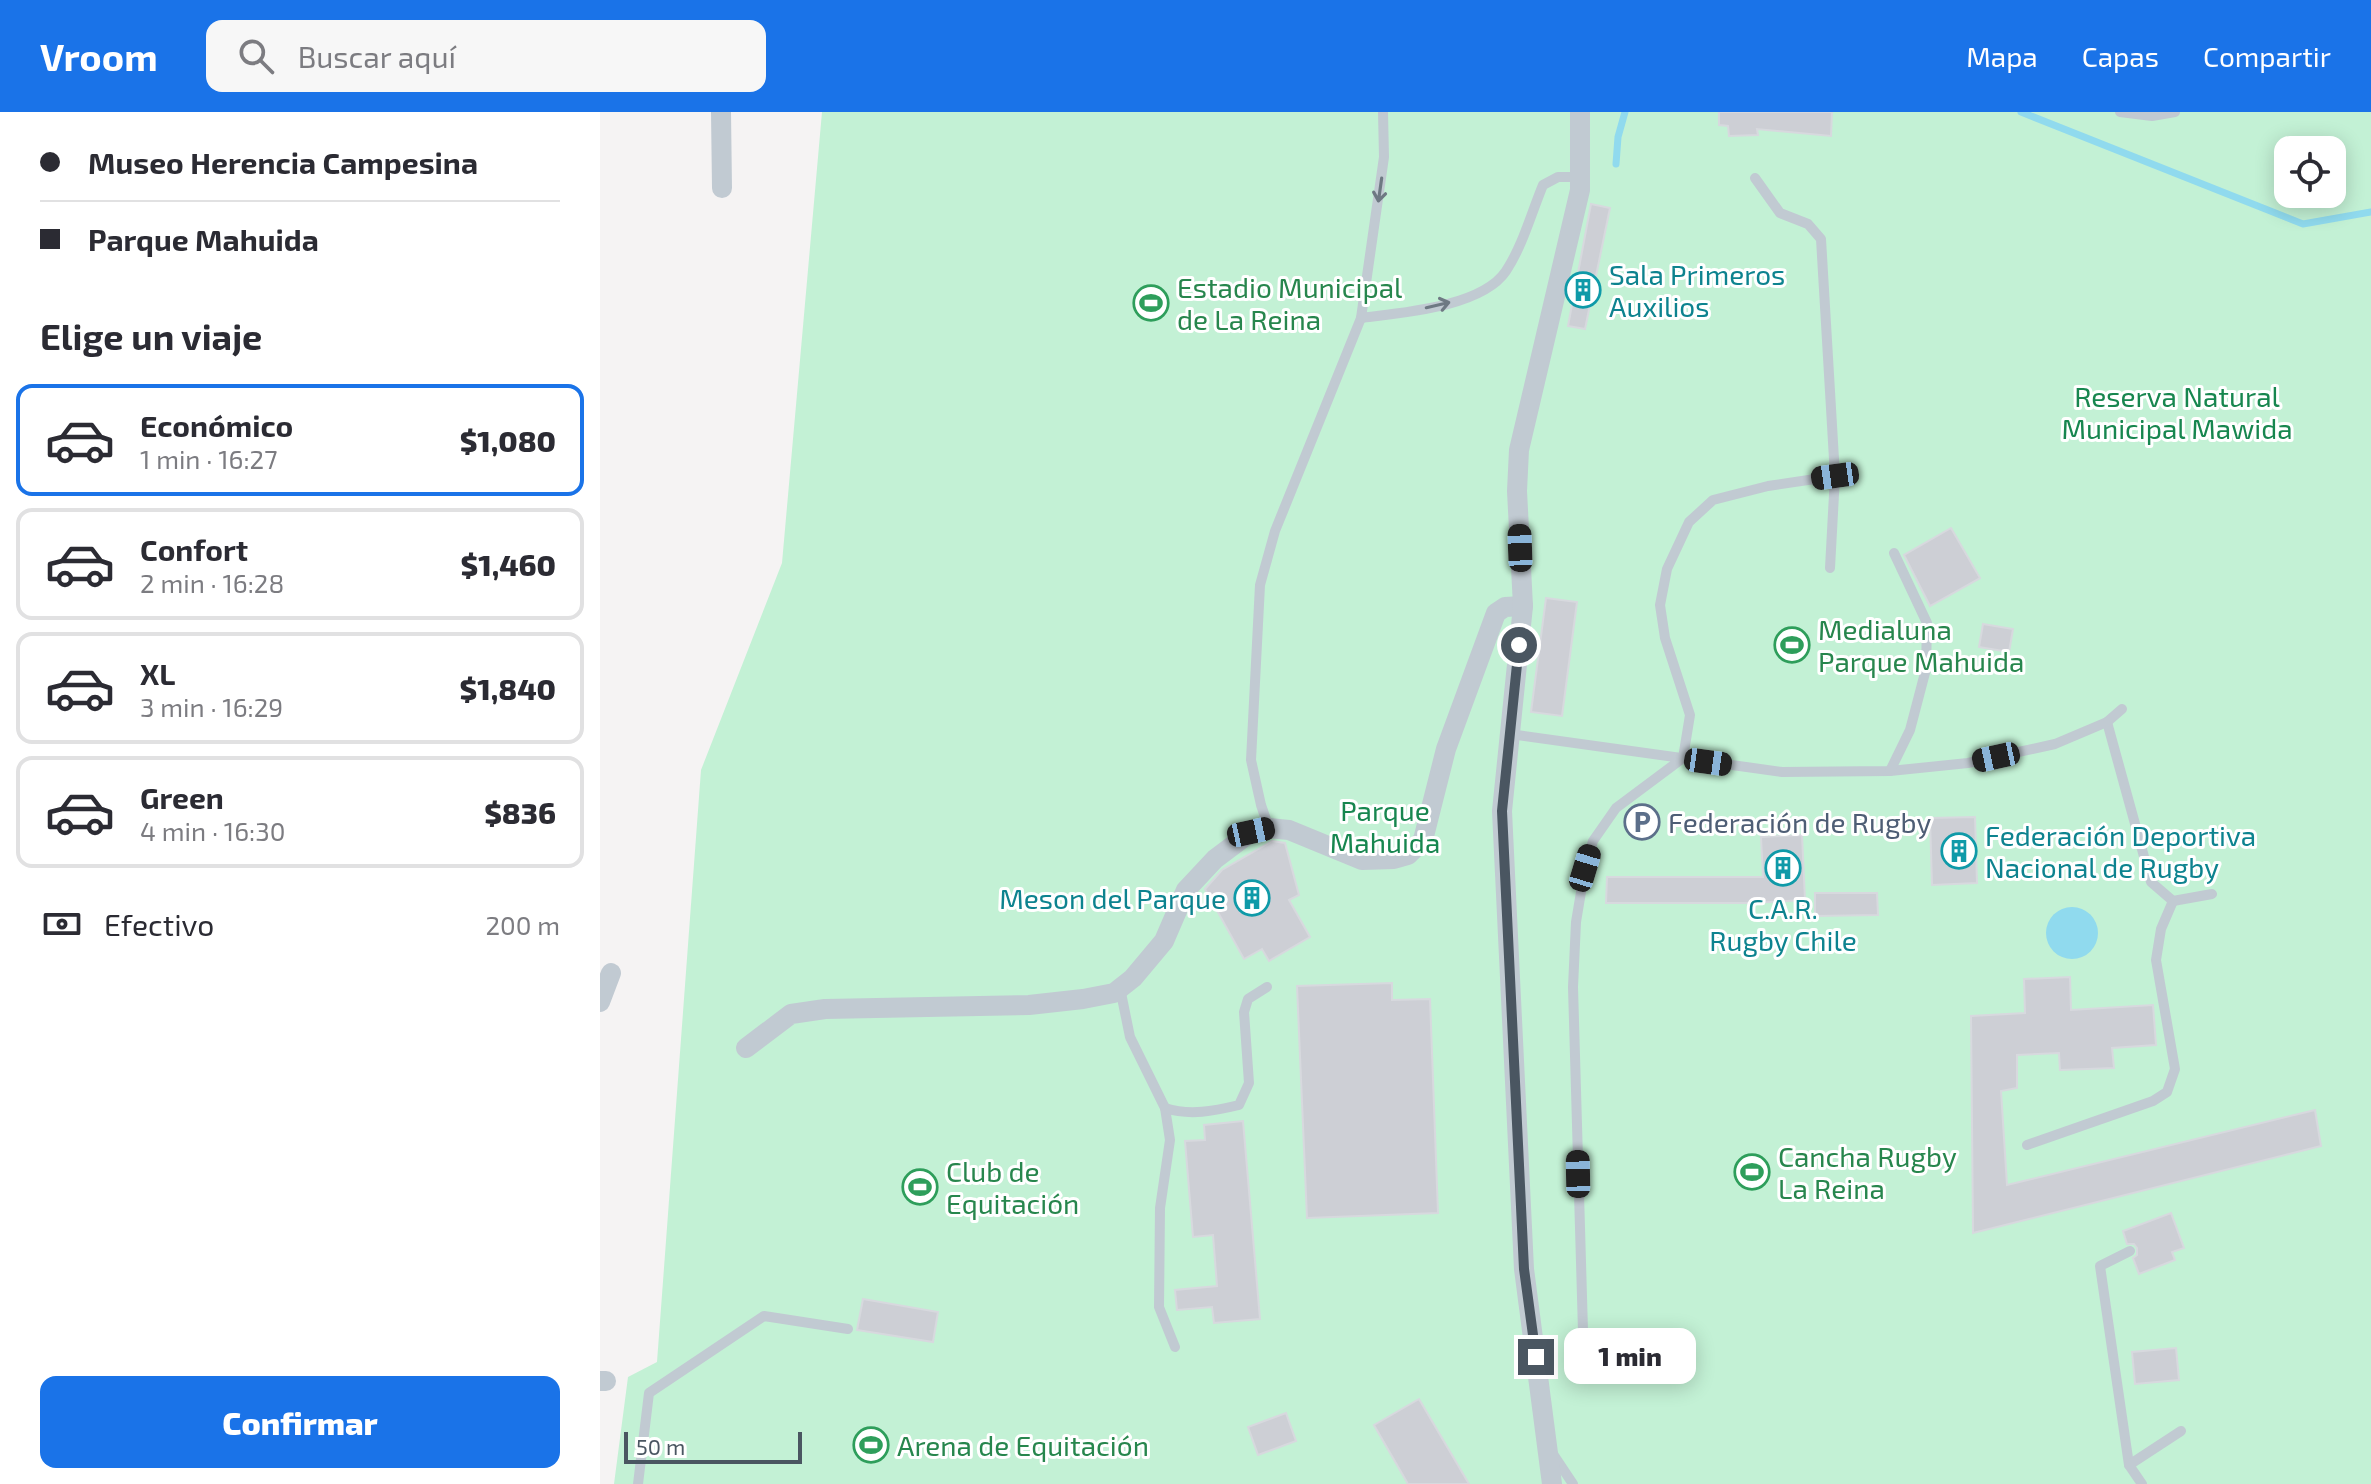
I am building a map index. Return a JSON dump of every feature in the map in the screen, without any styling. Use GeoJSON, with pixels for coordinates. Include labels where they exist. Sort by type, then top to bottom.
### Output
{"type":"FeatureCollection","features":[{"type":"Feature","properties":{"kind":"street"},"geometry":{"type":"LineString","coordinates":[[721,112],[722,188]]}},
{"type":"Feature","properties":{"kind":"street"},"geometry":{"type":"LineString","coordinates":[[1552,1484],[1524,1269],[1502,811],[1523,606],[1517,491],[1519,450],[1580,190],[1580,112]]}},
{"type":"Feature","properties":{"kind":"street"},"geometry":{"type":"LineString","coordinates":[[746,1048],[791,1014],[825,1009],[1029,1005],[1114,993],[1133,978],[1164,941],[1186,890],[1195,879],[1215,859],[1251,832],[1269,828],[1289,830],[1362,860],[1394,859],[1408,855],[1423,840],[1446,749],[1496,613],[1505,607],[1523,606]]}},
{"type":"Feature","properties":{"kind":"street"},"geometry":{"type":"LineString","coordinates":[[600,1002],[611,973]]}},
{"type":"Feature","properties":{"kind":"lane"},"geometry":{"type":"LineString","coordinates":[[1269,828],[1251,760],[1260,585],[1275,531],[1361,318],[1384,157],[1383,112]]}},
{"type":"Feature","properties":{"kind":"lane"},"geometry":{"type":"LineString","coordinates":[[2120,112],[2152,116],[2175,112]]}},
{"type":"Feature","properties":{"kind":"lane"},"geometry":{"type":"LineString","coordinates":[[1361,318],[1404,312],[1481,293],[1504,274],[1523,240],[1543,185],[1558,177],[1580,177]]}},
{"type":"Feature","properties":{"kind":"lane"},"geometry":{"type":"LineString","coordinates":[[1755,178],[1780,213],[1808,224],[1821,239],[1835,476],[1830,568]]}},
{"type":"Feature","properties":{"kind":"lane"},"geometry":{"type":"LineString","coordinates":[[1583,1331],[1573,987],[1576,922],[1593,841],[1616,808],[1683,758],[1690,715],[1665,638],[1660,605],[1667,569],[1689,522],[1713,500],[1768,486],[1835,476]]}},
{"type":"Feature","properties":{"kind":"lane"},"geometry":{"type":"LineString","coordinates":[[1890,771],[1910,730],[1926,669],[1927,623],[1894,553]]}},
{"type":"Feature","properties":{"kind":"lane"},"geometry":{"type":"LineString","coordinates":[[1510,734],[1782,772],[1890,771],[1968,763],[2055,744],[2107,722],[2122,709]]}},
{"type":"Feature","properties":{"kind":"lane"},"geometry":{"type":"LineString","coordinates":[[2107,722],[2151,882],[2173,901]]}},
{"type":"Feature","properties":{"kind":"lane"},"geometry":{"type":"LineString","coordinates":[[2173,901],[2212,894]]}},
{"type":"Feature","properties":{"kind":"lane"},"geometry":{"type":"LineString","coordinates":[[2027,1145],[2153,1101],[2167,1092],[2175,1069],[2156,960],[2161,929],[2173,901]]}},
{"type":"Feature","properties":{"kind":"lane"},"geometry":{"type":"LineString","coordinates":[[1165,1108],[1181,1113],[1215,1111],[1239,1105],[1249,1083],[1244,1012],[1248,999],[1267,987]]}},
{"type":"Feature","properties":{"kind":"lane"},"geometry":{"type":"LineString","coordinates":[[1120,988],[1130,1037],[1165,1108],[1170,1140],[1160,1208],[1159,1307],[1175,1347]]}},
{"type":"Feature","properties":{"kind":"lane"},"geometry":{"type":"LineString","coordinates":[[2130,1251],[2100,1266],[2129,1465],[2142,1484]]}},
{"type":"Feature","properties":{"kind":"lane"},"geometry":{"type":"LineString","coordinates":[[638,1484],[649,1393],[764,1316],[848,1329]]}},
{"type":"Feature","properties":{"kind":"lane"},"geometry":{"type":"LineString","coordinates":[[2129,1465],[2181,1431]]}},
{"type":"Feature","properties":{"kind":"lane"},"geometry":{"type":"LineString","coordinates":[[1547,1445],[1573,1484]]}},
{"type":"Feature","properties":{"kind":"green space","name":"Parque Mahuida"},"geometry":{"type":"Polygon","coordinates":[[[822,112],[2371,112],[2371,1484],[614,1484],[628,1377],[657,1362],[701,770],[782,563],[822,112]]]}},
{"type":"Feature","properties":{"kind":"water"},"geometry":{"type":"Polygon","coordinates":[[[2072,907],[2091,914],[2098,933],[2091,952],[2072,959],[2053,952],[2046,933],[2053,914],[2072,907]]]}},
{"type":"Feature","properties":{"kind":"building"},"geometry":{"type":"Polygon","coordinates":[[[1719,112],[1832,112],[1831,136],[1757,129],[1758,135],[1729,136],[1728,126],[1719,125],[1719,112]]]}},
{"type":"Feature","properties":{"kind":"building"},"geometry":{"type":"Polygon","coordinates":[[[1591,204],[1610,208],[1585,329],[1568,326],[1591,204]]]}},
{"type":"Feature","properties":{"kind":"building"},"geometry":{"type":"Polygon","coordinates":[[[1951,528],[1980,578],[1930,606],[1904,555],[1951,528]]]}},
{"type":"Feature","properties":{"kind":"building"},"geometry":{"type":"Polygon","coordinates":[[[1546,598],[1577,602],[1562,716],[1531,712],[1546,598]]]}},
{"type":"Feature","properties":{"kind":"building"},"geometry":{"type":"Polygon","coordinates":[[[1983,624],[2013,629],[2009,652],[1979,647],[1983,624]]]}},
{"type":"Feature","properties":{"kind":"building","name":"Federación Deportiva Nacional de Rugby"},"geometry":{"type":"Polygon","coordinates":[[[1975,817],[1977,883],[1932,885],[1930,818],[1975,817]]]}},
{"type":"Feature","properties":{"kind":"building"},"geometry":{"type":"Polygon","coordinates":[[[1802,835],[1805,900],[1606,903],[1607,877],[1763,877],[1761,837],[1802,835]]]}},
{"type":"Feature","properties":{"kind":"building","name":"Meson del Parque"},"geometry":{"type":"Polygon","coordinates":[[[1272,841],[1285,843],[1299,895],[1289,900],[1310,937],[1269,961],[1262,949],[1244,959],[1205,889],[1222,870],[1272,841]]]}},
{"type":"Feature","properties":{"kind":"building"},"geometry":{"type":"Polygon","coordinates":[[[1815,893],[1877,893],[1878,915],[1815,916],[1815,893]]]}},
{"type":"Feature","properties":{"kind":"building"},"geometry":{"type":"Polygon","coordinates":[[[2070,977],[2071,1010],[2153,1005],[2156,1045],[2112,1048],[2114,1068],[2060,1070],[2059,1053],[2017,1055],[2017,1088],[2001,1091],[2007,1185],[2315,1110],[2321,1146],[1973,1233],[1971,1016],[2025,1013],[2024,979],[2070,977]]]}},
{"type":"Feature","properties":{"kind":"building"},"geometry":{"type":"Polygon","coordinates":[[[1392,983],[1392,1000],[1430,999],[1438,1213],[1307,1218],[1297,986],[1392,983]]]}},
{"type":"Feature","properties":{"kind":"building"},"geometry":{"type":"Polygon","coordinates":[[[1243,1121],[1260,1319],[1214,1323],[1212,1307],[1177,1310],[1175,1290],[1217,1286],[1213,1235],[1193,1237],[1185,1141],[1205,1140],[1204,1125],[1243,1121]]]}},
{"type":"Feature","properties":{"kind":"building"},"geometry":{"type":"Polygon","coordinates":[[[2171,1213],[2184,1248],[2172,1252],[2175,1260],[2139,1274],[2133,1258],[2137,1255],[2137,1248],[2134,1244],[2127,1244],[2123,1231],[2171,1213]]]}},
{"type":"Feature","properties":{"kind":"building"},"geometry":{"type":"Polygon","coordinates":[[[863,1299],[938,1312],[933,1342],[857,1330],[863,1299]]]}},
{"type":"Feature","properties":{"kind":"building"},"geometry":{"type":"Polygon","coordinates":[[[2176,1348],[2179,1380],[2135,1384],[2132,1352],[2176,1348]]]}},
{"type":"Feature","properties":{"kind":"building"},"geometry":{"type":"Polygon","coordinates":[[[1419,1399],[1469,1484],[1408,1484],[1374,1425],[1419,1399]]]}},
{"type":"Feature","properties":{"kind":"building"},"geometry":{"type":"Polygon","coordinates":[[[1286,1413],[1296,1441],[1258,1455],[1248,1427],[1286,1413]]]}},
{"type":"Feature","properties":{"kind":"waterway"},"geometry":{"type":"LineString","coordinates":[[1616,164],[1618,137],[1625,112]]}},
{"type":"Feature","properties":{"kind":"waterway"},"geometry":{"type":"LineString","coordinates":[[2021,112],[2303,224],[2371,212]]}},
{"type":"Feature","properties":{"kind":"place","name":"Sala Primeros Auxilios"},"geometry":{"type":"Point","coordinates":[1583,290]}},
{"type":"Feature","properties":{"kind":"place","name":"Estadio Municipal de La Reina"},"geometry":{"type":"Point","coordinates":[1151,303]}},
{"type":"Feature","properties":{"kind":"place","name":"Medialuna Parque Mahuida"},"geometry":{"type":"Point","coordinates":[1792,645]}},
{"type":"Feature","properties":{"kind":"place","name":"Federación de Rugby"},"geometry":{"type":"Point","coordinates":[1642,822]}},
{"type":"Feature","properties":{"kind":"place","name":"Federación Deportiva Nacional de Rugby"},"geometry":{"type":"Point","coordinates":[1959,851]}},
{"type":"Feature","properties":{"kind":"place","name":"C.A.R. Rugby Chile"},"geometry":{"type":"Point","coordinates":[1783,868]}},
{"type":"Feature","properties":{"kind":"place","name":"Meson del Parque"},"geometry":{"type":"Point","coordinates":[1252,898]}},
{"type":"Feature","properties":{"kind":"place","name":"Cancha Rugby La Reina"},"geometry":{"type":"Point","coordinates":[1752,1172]}},
{"type":"Feature","properties":{"kind":"place","name":"Club de Equitación"},"geometry":{"type":"Point","coordinates":[920,1187]}},
{"type":"Feature","properties":{"kind":"place","name":"Arena de Equitación"},"geometry":{"type":"Point","coordinates":[871,1445]}},
{"type":"Feature","properties":{"kind":"route"},"geometry":{"type":"LineString","coordinates":[[1519,645],[1502,811],[1524,1269],[1536,1357]]}},
{"type":"Feature","properties":{"kind":"park label","name":"Reserva Natural Municipal Mawida"},"geometry":{"type":"Point","coordinates":[2177,412]}}]}
